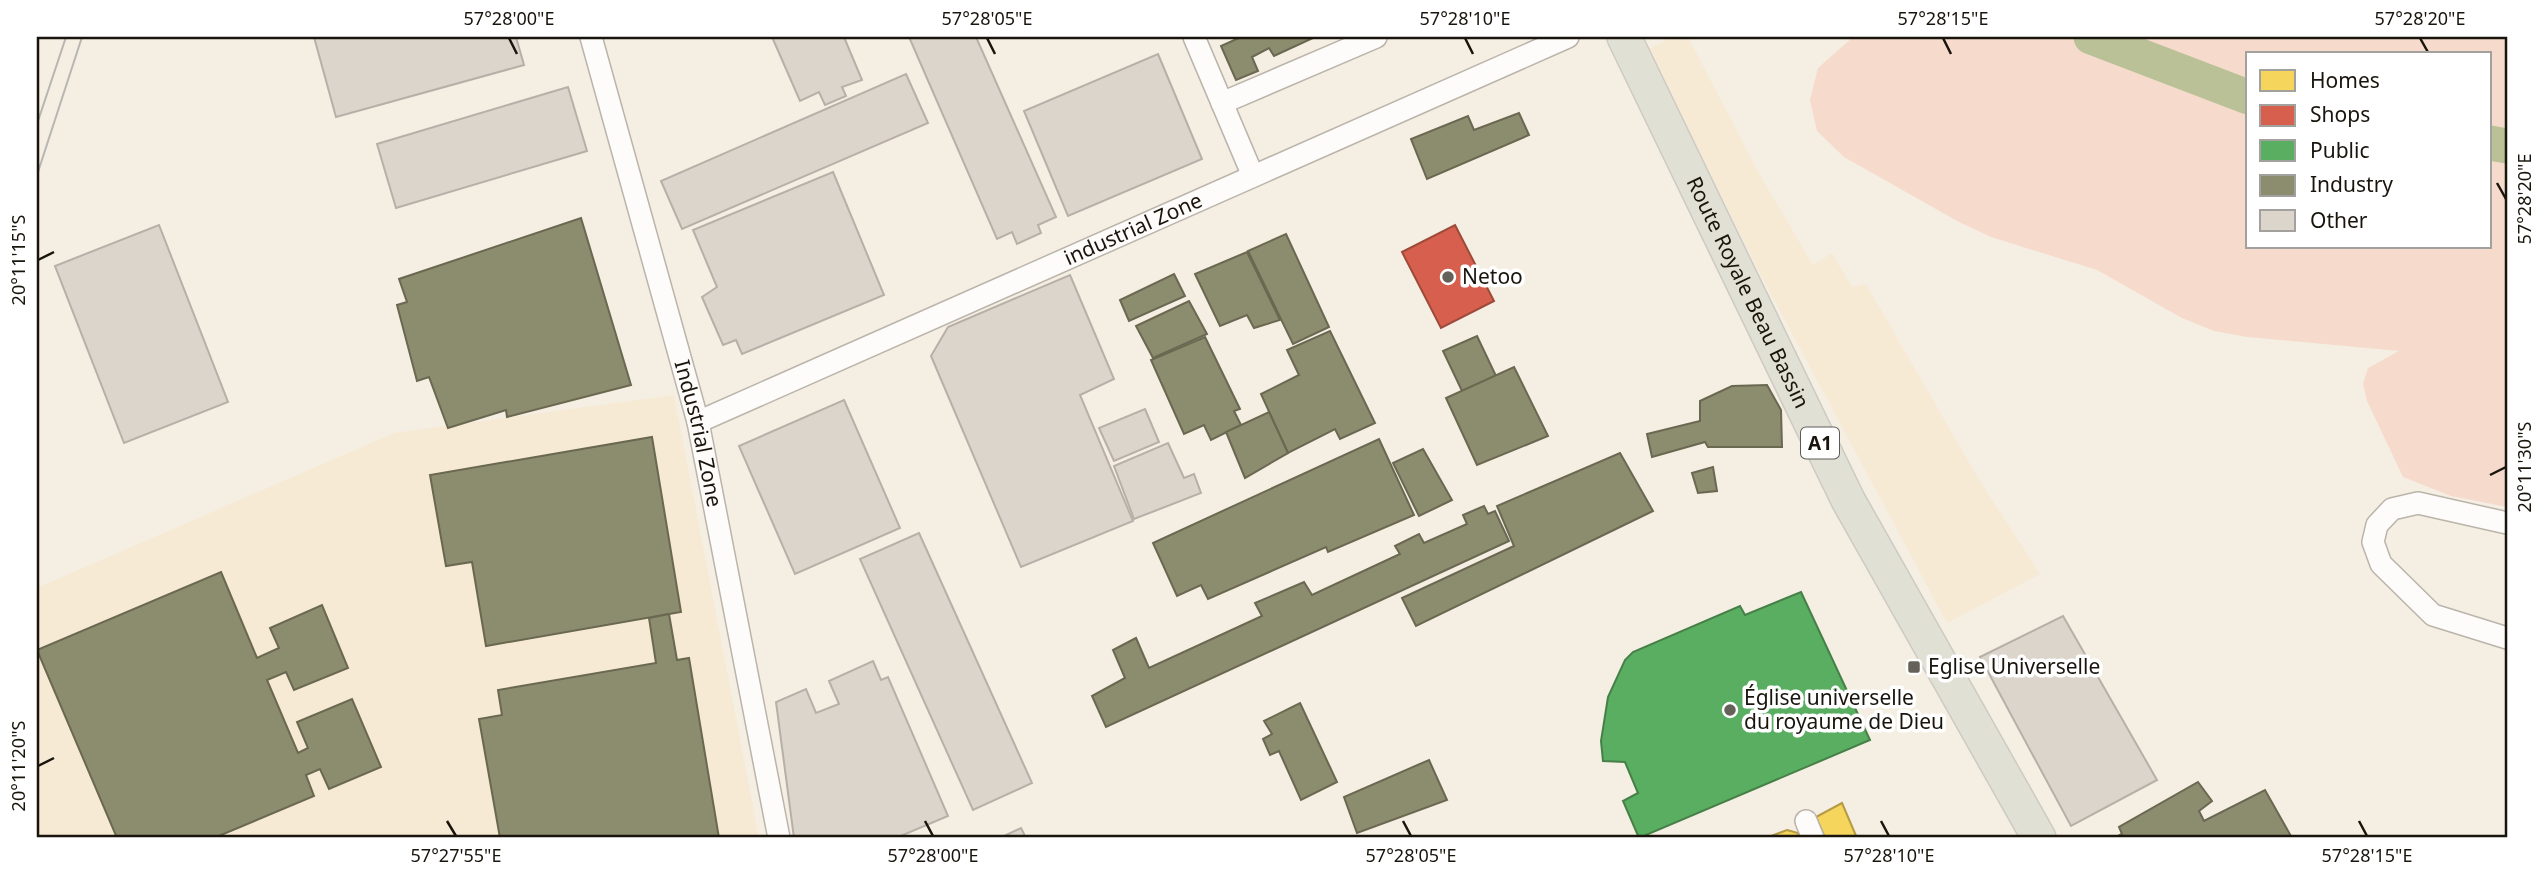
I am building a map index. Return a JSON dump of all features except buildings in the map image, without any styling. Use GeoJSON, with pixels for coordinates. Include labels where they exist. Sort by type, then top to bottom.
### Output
{"type":"FeatureCollection","features":[{"type":"Feature","properties":{"kind":"main road","name":"Route Royale Beau Bassin"},"geometry":{"type":"LineString","coordinates":[[1624,37],[1849,500],[2039,838]]}},
{"type":"Feature","properties":{"kind":"street","name":"Industrial Zone"},"geometry":{"type":"LineString","coordinates":[[591,37],[698,422],[779,838]]}},
{"type":"Feature","properties":{"kind":"street"},"geometry":{"type":"LineString","coordinates":[[1194,37],[1253,176]]}},
{"type":"Feature","properties":{"kind":"street"},"geometry":{"type":"LineString","coordinates":[[1222,103],[1376,37]]}},
{"type":"Feature","properties":{"kind":"street","name":"industrial Zone"},"geometry":{"type":"LineString","coordinates":[[698,422],[1568,37]]}},
{"type":"Feature","properties":{"kind":"street"},"geometry":{"type":"LineString","coordinates":[[2507,523],[2418,503],[2392,509],[2377,525],[2373,542],[2381,564],[2433,615],[2507,638]]}},
{"type":"Feature","properties":{"kind":"shaded area"},"geometry":{"type":"Polygon","coordinates":[[[1673,37],[1688,37],[1761,177],[1813,265],[1832,253],[1852,287],[1866,284],[1978,478],[2040,574],[1947,623],[1758,270],[1648,49],[1673,37]]]}},
{"type":"Feature","properties":{"kind":"shaded area"},"geometry":{"type":"Polygon","coordinates":[[[1853,37],[2507,37],[2507,507],[2451,496],[2403,477],[2367,401],[2363,384],[2368,368],[2399,351],[2247,337],[2214,331],[2182,318],[2097,270],[1991,237],[1959,222],[1844,157],[1817,131],[1810,100],[1818,68],[1853,37]]]}},
{"type":"Feature","properties":{"kind":"shaded area"},"geometry":{"type":"Polygon","coordinates":[[[674,395],[759,838],[37,838],[37,588],[394,433],[674,395]]]}},
{"type":"Feature","properties":{"kind":"waterway"},"geometry":{"type":"LineString","coordinates":[[2091,37],[2246,96]]}},
{"type":"Feature","properties":{"kind":"waterway"},"geometry":{"type":"LineString","coordinates":[[2492,143],[2507,146]]}},
{"type":"Feature","properties":{"kind":"tram line"},"geometry":{"type":"LineString","coordinates":[[37,124],[66,37]]}},
{"type":"Feature","properties":{"kind":"tram line"},"geometry":{"type":"LineString","coordinates":[[37,175],[82,37]]}},
{"type":"Feature","properties":{"kind":"place","name":"Netoo"},"geometry":{"type":"Point","coordinates":[1448,277]}},
{"type":"Feature","properties":{"kind":"place","name":"Eglise Universelle"},"geometry":{"type":"Point","coordinates":[1914,667]}},
{"type":"Feature","properties":{"kind":"place","name":"Église universelle du royaume de Dieu"},"geometry":{"type":"Point","coordinates":[1730,710]}}]}
